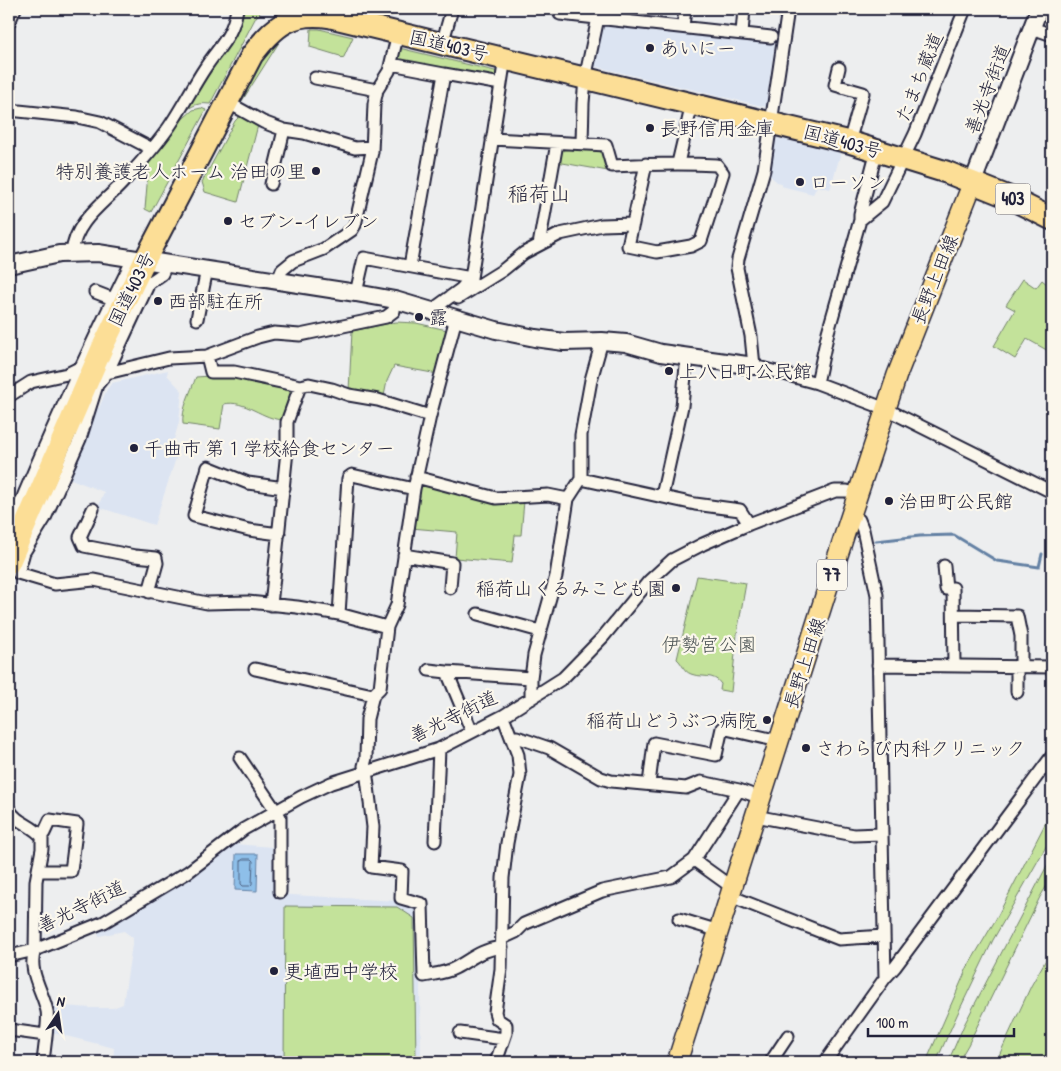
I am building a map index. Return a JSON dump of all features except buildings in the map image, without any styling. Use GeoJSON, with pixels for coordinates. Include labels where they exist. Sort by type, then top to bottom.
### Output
{"type":"FeatureCollection","features":[{"type":"Feature","properties":{"kind":"highway","name":"国道403号"},"geometry":{"type":"LineString","coordinates":[[14,552],[94,370],[138,262],[252,55],[267,35],[281,24],[298,17],[316,14],[506,58],[585,79],[849,142],[904,157],[973,182],[1052,219]]}},
{"type":"Feature","properties":{"kind":"main road","name":"長野上田線"},"geometry":{"type":"LineString","coordinates":[[677,1062],[851,513],[913,332],[973,182]]}},
{"type":"Feature","properties":{"kind":"street"},"geometry":{"type":"LineString","coordinates":[[9,22],[15,9]]}},
{"type":"Feature","properties":{"kind":"street"},"geometry":{"type":"LineString","coordinates":[[72,253],[73,243],[87,216],[115,192],[170,125],[204,69],[227,40],[237,9]]}},
{"type":"Feature","properties":{"kind":"street"},"geometry":{"type":"LineString","coordinates":[[442,44],[452,9]]}},
{"type":"Feature","properties":{"kind":"street"},"geometry":{"type":"LineString","coordinates":[[561,9],[560,14],[598,18],[626,15],[683,27],[771,37]]}},
{"type":"Feature","properties":{"kind":"street"},"geometry":{"type":"LineString","coordinates":[[683,27],[685,9]]}},
{"type":"Feature","properties":{"kind":"street"},"geometry":{"type":"LineString","coordinates":[[742,33],[744,9]]}},
{"type":"Feature","properties":{"kind":"street"},"geometry":{"type":"LineString","coordinates":[[754,366],[751,336],[737,268],[764,170],[788,9]]}},
{"type":"Feature","properties":{"kind":"street","name":"たまち蔵道"},"geometry":{"type":"LineString","coordinates":[[860,220],[882,202],[904,157],[965,9]]}},
{"type":"Feature","properties":{"kind":"street","name":"善光寺街道"},"geometry":{"type":"LineString","coordinates":[[973,182],[1039,9]]}},
{"type":"Feature","properties":{"kind":"street"},"geometry":{"type":"LineString","coordinates":[[582,143],[585,79],[598,18]]}},
{"type":"Feature","properties":{"kind":"street"},"geometry":{"type":"LineString","coordinates":[[1032,28],[1052,35]]}},
{"type":"Feature","properties":{"kind":"street"},"geometry":{"type":"LineString","coordinates":[[278,280],[282,270],[293,261],[324,250],[352,230],[355,225],[372,147],[374,104],[377,90],[389,71],[398,33]]}},
{"type":"Feature","properties":{"kind":"street"},"geometry":{"type":"LineString","coordinates":[[435,311],[462,289],[471,278],[506,58]]}},
{"type":"Feature","properties":{"kind":"street"},"geometry":{"type":"LineString","coordinates":[[391,64],[501,84]]}},
{"type":"Feature","properties":{"kind":"street"},"geometry":{"type":"LineString","coordinates":[[839,68],[836,85],[862,93],[849,142]]}},
{"type":"Feature","properties":{"kind":"street"},"geometry":{"type":"LineString","coordinates":[[410,266],[444,74]]}},
{"type":"Feature","properties":{"kind":"street"},"geometry":{"type":"LineString","coordinates":[[315,78],[377,90]]}},
{"type":"Feature","properties":{"kind":"street"},"geometry":{"type":"LineString","coordinates":[[227,102],[263,122],[284,130],[304,133],[355,148],[372,147]]}},
{"type":"Feature","properties":{"kind":"street"},"geometry":{"type":"LineString","coordinates":[[678,163],[692,104]]}},
{"type":"Feature","properties":{"kind":"street"},"geometry":{"type":"LineString","coordinates":[[9,110],[77,117],[100,122],[152,149]]}},
{"type":"Feature","properties":{"kind":"street"},"geometry":{"type":"LineString","coordinates":[[271,184],[284,130]]}},
{"type":"Feature","properties":{"kind":"street"},"geometry":{"type":"LineString","coordinates":[[492,139],[606,145],[612,166],[646,164],[678,163],[717,165],[723,173],[701,241],[691,246],[657,252],[628,246],[646,164]]}},
{"type":"Feature","properties":{"kind":"street"},"geometry":{"type":"LineString","coordinates":[[539,245],[557,143]]}},
{"type":"Feature","properties":{"kind":"street"},"geometry":{"type":"LineString","coordinates":[[817,383],[828,332],[860,220],[877,150]]}},
{"type":"Feature","properties":{"kind":"street"},"geometry":{"type":"LineString","coordinates":[[435,311],[503,270],[524,253],[560,234],[602,225],[633,224]]}},
{"type":"Feature","properties":{"kind":"street"},"geometry":{"type":"LineString","coordinates":[[9,265],[72,253],[98,253],[138,262],[167,263],[395,300],[496,330],[535,338],[564,342],[602,341],[626,343],[661,353],[754,366],[817,383],[886,409],[1052,492]]}},
{"type":"Feature","properties":{"kind":"street"},"geometry":{"type":"LineString","coordinates":[[356,293],[364,258],[471,278]]}},
{"type":"Feature","properties":{"kind":"street"},"geometry":{"type":"LineString","coordinates":[[94,370],[113,299],[138,262]]}},
{"type":"Feature","properties":{"kind":"street"},"geometry":{"type":"LineString","coordinates":[[94,370],[149,283],[162,274],[167,263]]}},
{"type":"Feature","properties":{"kind":"street"},"geometry":{"type":"LineString","coordinates":[[197,319],[207,269]]}},
{"type":"Feature","properties":{"kind":"street"},"geometry":{"type":"LineString","coordinates":[[95,292],[113,299]]}},
{"type":"Feature","properties":{"kind":"street"},"geometry":{"type":"LineString","coordinates":[[9,396],[14,391],[31,382],[67,374],[169,358],[207,356],[274,333],[300,335],[386,317],[394,311],[395,300]]}},
{"type":"Feature","properties":{"kind":"street"},"geometry":{"type":"LineString","coordinates":[[456,318],[416,477],[396,606],[387,627],[380,688],[373,695],[367,718],[364,766],[373,827],[371,867],[402,871],[401,898],[422,904],[424,976],[444,973],[454,969],[480,952],[502,942],[524,924],[602,891],[671,877],[694,860],[739,790]]}},
{"type":"Feature","properties":{"kind":"street"},"geometry":{"type":"LineString","coordinates":[[531,699],[534,655],[556,576],[568,499],[581,479],[581,435],[591,380],[602,341]]}},
{"type":"Feature","properties":{"kind":"street"},"geometry":{"type":"LineString","coordinates":[[207,356],[211,372],[234,372],[300,386],[309,384],[349,395],[378,400],[430,416]]}},
{"type":"Feature","properties":{"kind":"street"},"geometry":{"type":"LineString","coordinates":[[662,496],[682,406],[687,356]]}},
{"type":"Feature","properties":{"kind":"street"},"geometry":{"type":"LineString","coordinates":[[271,604],[284,488],[287,422],[300,386]]}},
{"type":"Feature","properties":{"kind":"street"},"geometry":{"type":"LineString","coordinates":[[278,534],[249,530],[194,516],[208,467],[248,483],[284,488]]}},
{"type":"Feature","properties":{"kind":"street"},"geometry":{"type":"LineString","coordinates":[[340,614],[348,478],[352,475],[414,489]]}},
{"type":"Feature","properties":{"kind":"street"},"geometry":{"type":"LineString","coordinates":[[416,477],[496,498],[548,495],[568,499]]}},
{"type":"Feature","properties":{"kind":"street"},"geometry":{"type":"LineString","coordinates":[[581,479],[695,504],[740,510],[748,524]]}},
{"type":"Feature","properties":{"kind":"street","name":"善光寺街道"},"geometry":{"type":"LineString","coordinates":[[9,956],[35,950],[104,922],[188,872],[244,829],[275,810],[331,783],[439,749],[503,716],[563,678],[584,658],[649,581],[672,560],[748,524],[834,491],[847,491],[858,494]]}},
{"type":"Feature","properties":{"kind":"street"},"geometry":{"type":"LineString","coordinates":[[93,509],[80,537],[84,546],[134,556],[156,558],[157,563],[149,592]]}},
{"type":"Feature","properties":{"kind":"street"},"geometry":{"type":"LineString","coordinates":[[851,513],[862,525],[877,596],[885,978]]}},
{"type":"Feature","properties":{"kind":"street"},"geometry":{"type":"LineString","coordinates":[[14,552],[55,584],[94,580],[207,603],[248,602],[297,607],[340,614],[387,627]]}},
{"type":"Feature","properties":{"kind":"street"},"geometry":{"type":"LineString","coordinates":[[404,555],[452,563],[450,588]]}},
{"type":"Feature","properties":{"kind":"street"},"geometry":{"type":"LineString","coordinates":[[944,566],[946,589],[953,588],[954,666]]}},
{"type":"Feature","properties":{"kind":"street"},"geometry":{"type":"LineString","coordinates":[[478,614],[540,631]]}},
{"type":"Feature","properties":{"kind":"street"},"geometry":{"type":"LineString","coordinates":[[954,615],[1017,616],[1021,636],[1017,692]]}},
{"type":"Feature","properties":{"kind":"street"},"geometry":{"type":"LineString","coordinates":[[878,665],[1052,667]]}},
{"type":"Feature","properties":{"kind":"street"},"geometry":{"type":"LineString","coordinates":[[255,669],[373,695]]}},
{"type":"Feature","properties":{"kind":"street"},"geometry":{"type":"LineString","coordinates":[[429,670],[531,678]]}},
{"type":"Feature","properties":{"kind":"street"},"geometry":{"type":"LineString","coordinates":[[447,672],[472,732]]}},
{"type":"Feature","properties":{"kind":"street"},"geometry":{"type":"LineString","coordinates":[[496,1062],[504,1039],[506,1025],[497,1019],[495,1012],[501,969],[503,878],[507,843],[520,775],[518,755],[503,716]]}},
{"type":"Feature","properties":{"kind":"street"},"geometry":{"type":"LineString","coordinates":[[649,784],[654,743],[716,756],[722,728],[779,741]]}},
{"type":"Feature","properties":{"kind":"street"},"geometry":{"type":"LineString","coordinates":[[512,738],[516,737],[549,748],[601,778],[611,781],[686,788],[701,782],[739,790],[761,798]]}},
{"type":"Feature","properties":{"kind":"street"},"geometry":{"type":"LineString","coordinates":[[435,841],[439,749]]}},
{"type":"Feature","properties":{"kind":"street"},"geometry":{"type":"LineString","coordinates":[[826,1062],[885,978],[1052,756]]}},
{"type":"Feature","properties":{"kind":"street"},"geometry":{"type":"LineString","coordinates":[[240,758],[280,817],[280,892]]}},
{"type":"Feature","properties":{"kind":"street"},"geometry":{"type":"LineString","coordinates":[[9,809],[18,821],[33,828],[41,835],[42,849],[36,882],[35,950],[32,958],[37,985],[47,1012],[43,1062]]}},
{"type":"Feature","properties":{"kind":"street"},"geometry":{"type":"LineString","coordinates":[[755,816],[854,835],[881,834]]}},
{"type":"Feature","properties":{"kind":"street"},"geometry":{"type":"LineString","coordinates":[[38,871],[71,871],[77,824],[50,820],[44,833],[41,835]]}},
{"type":"Feature","properties":{"kind":"street"},"geometry":{"type":"LineString","coordinates":[[694,860],[726,883],[732,891],[839,939],[884,936]]}},
{"type":"Feature","properties":{"kind":"street"},"geometry":{"type":"LineString","coordinates":[[679,920],[719,931]]}},
{"type":"Feature","properties":{"kind":"street"},"geometry":{"type":"LineString","coordinates":[[9,1030],[45,1036]]}},
{"type":"Feature","properties":{"kind":"street"},"geometry":{"type":"LineString","coordinates":[[460,1033],[504,1039]]}},
{"type":"Feature","properties":{"kind":"street"},"geometry":{"type":"LineString","coordinates":[[772,1060],[788,1036]]}},
{"type":"Feature","properties":{"kind":"shaded area"},"geometry":{"type":"Polygon","coordinates":[[[603,25],[775,42],[766,107],[593,66],[603,25]]]}},
{"type":"Feature","properties":{"kind":"shaded area"},"geometry":{"type":"Polygon","coordinates":[[[773,137],[841,153],[830,189],[817,186],[813,194],[781,186],[781,183],[777,182],[767,173],[773,137]]]}},
{"type":"Feature","properties":{"kind":"shaded area"},"geometry":{"type":"Polygon","coordinates":[[[168,370],[167,375],[182,391],[179,422],[173,443],[180,446],[154,525],[98,507],[104,492],[66,477],[97,408],[99,408],[107,389],[112,383],[168,370]]]}},
{"type":"Feature","properties":{"kind":"shaded area","name":"更埴西中学校"},"geometry":{"type":"Polygon","coordinates":[[[235,844],[272,847],[274,894],[398,901],[419,911],[421,1062],[113,1062],[114,1048],[50,1032],[50,1005],[113,1008],[123,1004],[133,938],[124,931],[99,936],[97,932],[112,925],[187,879],[235,844]]]}},
{"type":"Feature","properties":{"kind":"green space"},"geometry":{"type":"Polygon","coordinates":[[[240,9],[264,9],[256,17],[210,104],[195,105],[178,119],[199,85],[236,35],[240,9]]]}},
{"type":"Feature","properties":{"kind":"green space"},"geometry":{"type":"Polygon","coordinates":[[[311,29],[353,37],[343,59],[340,56],[310,47],[311,29]]]}},
{"type":"Feature","properties":{"kind":"green space"},"geometry":{"type":"Polygon","coordinates":[[[285,33],[240,104],[237,103],[262,54],[285,33]]]}},
{"type":"Feature","properties":{"kind":"green space"},"geometry":{"type":"Polygon","coordinates":[[[399,48],[499,72],[498,78],[495,79],[397,60],[399,48]]]}},
{"type":"Feature","properties":{"kind":"green space"},"geometry":{"type":"Polygon","coordinates":[[[201,108],[206,110],[151,212],[145,209],[149,161],[171,129],[193,110],[201,108]]]}},
{"type":"Feature","properties":{"kind":"green space"},"geometry":{"type":"Polygon","coordinates":[[[243,116],[258,125],[238,202],[205,192],[202,182],[235,121],[243,116]]]}},
{"type":"Feature","properties":{"kind":"green space"},"geometry":{"type":"Polygon","coordinates":[[[562,147],[600,150],[605,154],[608,171],[557,162],[562,147]]]}},
{"type":"Feature","properties":{"kind":"green space"},"geometry":{"type":"Polygon","coordinates":[[[1023,279],[1036,288],[1042,280],[1047,284],[1050,281],[1052,283],[1052,353],[1027,339],[1015,359],[994,346],[1015,310],[1006,305],[1023,279]]]}},
{"type":"Feature","properties":{"kind":"green space"},"geometry":{"type":"Polygon","coordinates":[[[396,322],[416,323],[447,330],[438,374],[394,366],[387,381],[384,396],[349,391],[352,331],[396,322]]]}},
{"type":"Feature","properties":{"kind":"green space"},"geometry":{"type":"Polygon","coordinates":[[[225,375],[293,390],[284,420],[269,417],[247,407],[232,403],[224,404],[220,429],[183,424],[185,407],[196,377],[225,375]]]}},
{"type":"Feature","properties":{"kind":"green space"},"geometry":{"type":"Polygon","coordinates":[[[422,483],[524,501],[521,535],[515,535],[512,563],[455,558],[457,532],[411,528],[419,485],[422,483]]]}},
{"type":"Feature","properties":{"kind":"green space","name":"伊勢宮公園"},"geometry":{"type":"Polygon","coordinates":[[[697,576],[746,583],[737,634],[731,692],[720,690],[721,684],[715,678],[688,673],[677,659],[697,576]]]}},
{"type":"Feature","properties":{"kind":"green space"},"geometry":{"type":"Polygon","coordinates":[[[1052,815],[1052,836],[993,940],[936,1062],[926,1062],[967,968],[996,919],[1045,824],[1052,815]]]}},
{"type":"Feature","properties":{"kind":"green space"},"geometry":{"type":"Polygon","coordinates":[[[1052,856],[1052,877],[1040,897],[968,1045],[958,1062],[948,1062],[964,1025],[1052,856]]]}},
{"type":"Feature","properties":{"kind":"green space"},"geometry":{"type":"Polygon","coordinates":[[[285,906],[397,907],[414,918],[416,1062],[284,1062],[285,906]]]}},
{"type":"Feature","properties":{"kind":"green space"},"geometry":{"type":"Polygon","coordinates":[[[1052,949],[1052,1062],[996,1062],[1031,986],[1052,949]]]}},
{"type":"Feature","properties":{"kind":"water"},"geometry":{"type":"Polygon","coordinates":[[[236,854],[258,854],[257,891],[235,890],[236,854]]]}},
{"type":"Feature","properties":{"kind":"waterway"},"geometry":{"type":"LineString","coordinates":[[876,541],[920,536],[954,535],[997,561],[1039,567],[1042,554]]}},
{"type":"Feature","properties":{"kind":"place","name":"あいにー"},"geometry":{"type":"Point","coordinates":[650,48]}},
{"type":"Feature","properties":{"kind":"place","name":"長野信用金庫"},"geometry":{"type":"Point","coordinates":[650,128]}},
{"type":"Feature","properties":{"kind":"place","name":"特別養護老人ホーム 治田の里"},"geometry":{"type":"Point","coordinates":[316,171]}},
{"type":"Feature","properties":{"kind":"place","name":"ローソン"},"geometry":{"type":"Point","coordinates":[800,182]}},
{"type":"Feature","properties":{"kind":"place","name":"セブン-イレブン"},"geometry":{"type":"Point","coordinates":[228,221]}},
{"type":"Feature","properties":{"kind":"place","name":"西部駐在所"},"geometry":{"type":"Point","coordinates":[158,301]}},
{"type":"Feature","properties":{"kind":"place","name":"露"},"geometry":{"type":"Point","coordinates":[419,317]}},
{"type":"Feature","properties":{"kind":"place","name":"上八日町公民館"},"geometry":{"type":"Point","coordinates":[669,371]}},
{"type":"Feature","properties":{"kind":"place","name":"千曲市 第１学校給食センター"},"geometry":{"type":"Point","coordinates":[134,448]}},
{"type":"Feature","properties":{"kind":"place","name":"治田町公民館"},"geometry":{"type":"Point","coordinates":[889,501]}},
{"type":"Feature","properties":{"kind":"place","name":"稲荷山くるみこども園"},"geometry":{"type":"Point","coordinates":[676,588]}},
{"type":"Feature","properties":{"kind":"place","name":"稲荷山どうぶつ病院"},"geometry":{"type":"Point","coordinates":[767,720]}},
{"type":"Feature","properties":{"kind":"place","name":"さわらび内科クリニック"},"geometry":{"type":"Point","coordinates":[806,748]}},
{"type":"Feature","properties":{"kind":"place","name":"更埴西中学校"},"geometry":{"type":"Point","coordinates":[274,971]}},
{"type":"Feature","properties":{"kind":"district","name":"稲荷山"},"geometry":{"type":"Point","coordinates":[539,194]}}]}
